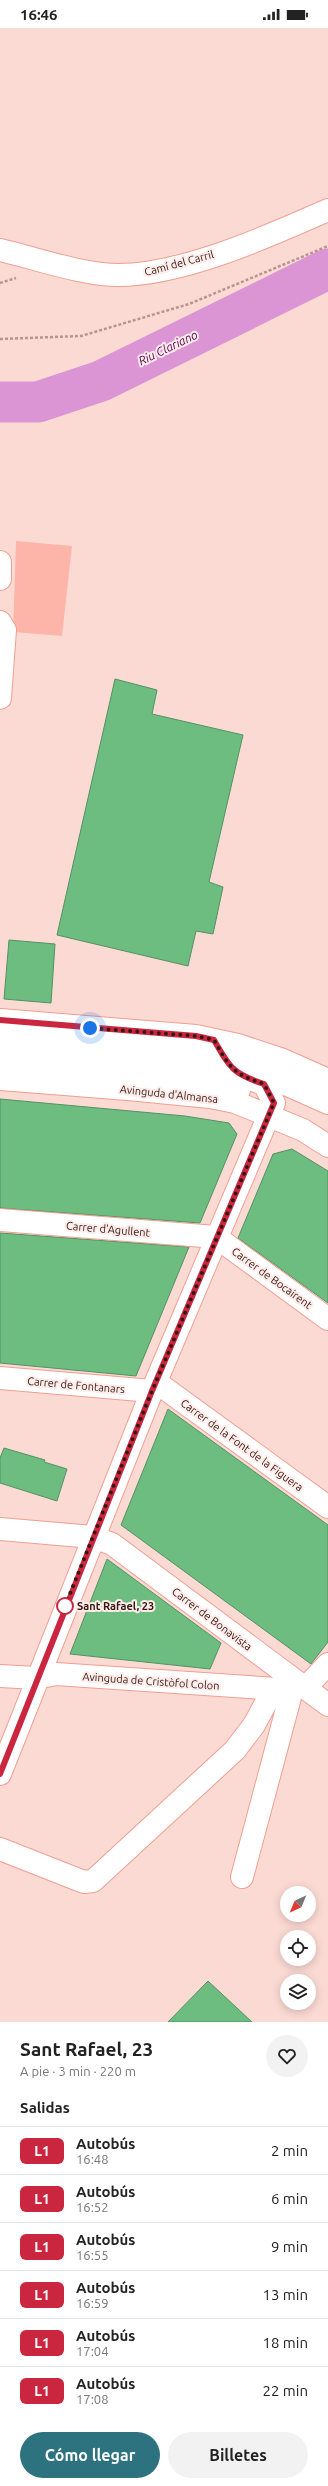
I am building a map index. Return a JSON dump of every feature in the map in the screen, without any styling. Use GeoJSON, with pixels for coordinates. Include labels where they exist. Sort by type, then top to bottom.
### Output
{"type":"FeatureCollection","features":[{"type":"Feature","properties":{"kind":"street","name":"Camí del Carril"},"geometry":{"type":"LineString","coordinates":[[0,250],[105,274],[134,274],[162,270],[209,257],[328,210]]}},
{"type":"Feature","properties":{"kind":"street"},"geometry":{"type":"LineString","coordinates":[[0,562],[0,579]]}},
{"type":"Feature","properties":{"kind":"street"},"geometry":{"type":"LineString","coordinates":[[0,698],[2,626]]}},
{"type":"Feature","properties":{"kind":"street"},"geometry":{"type":"LineString","coordinates":[[0,1020],[196,1036],[260,1052],[283,1060],[328,1080]]}},
{"type":"Feature","properties":{"kind":"street"},"geometry":{"type":"LineString","coordinates":[[0,1040],[193,1056],[263,1074],[328,1103]]}},
{"type":"Feature","properties":{"kind":"street"},"geometry":{"type":"LineString","coordinates":[[0,1774],[36,1678],[154,1387],[271,1108],[264,1084],[243,1077],[229,1065],[214,1040]]}},
{"type":"Feature","properties":{"kind":"street"},"geometry":{"type":"LineString","coordinates":[[229,1065],[242,1056],[260,1052]]}},
{"type":"Feature","properties":{"kind":"street","name":"Avinguda d'Almansa"},"geometry":{"type":"LineString","coordinates":[[0,1062],[190,1077],[248,1092],[328,1146]]}},
{"type":"Feature","properties":{"kind":"street","name":"Avinguda d'Almansa"},"geometry":{"type":"LineString","coordinates":[[0,1079],[210,1097],[271,1108],[328,1129]]}},
{"type":"Feature","properties":{"kind":"street","name":"Carrer d'Agullent"},"geometry":{"type":"LineString","coordinates":[[0,1220],[216,1237]]}},
{"type":"Feature","properties":{"kind":"street","name":"Carrer de Bocairent"},"geometry":{"type":"LineString","coordinates":[[216,1237],[328,1319]]}},
{"type":"Feature","properties":{"kind":"street","name":"Carrer de Fontanars"},"geometry":{"type":"LineString","coordinates":[[0,1378],[154,1387]]}},
{"type":"Feature","properties":{"kind":"street","name":"Carrer de la Font de la Figuera"},"geometry":{"type":"LineString","coordinates":[[154,1387],[328,1507]]}},
{"type":"Feature","properties":{"kind":"street","name":"Carrer de Bonavista"},"geometry":{"type":"LineString","coordinates":[[0,1528],[93,1537],[112,1544],[289,1689],[328,1705]]}},
{"type":"Feature","properties":{"kind":"street"},"geometry":{"type":"LineString","coordinates":[[0,1849],[84,1882],[93,1881],[236,1750],[254,1725],[289,1689],[316,1678],[328,1664]]}},
{"type":"Feature","properties":{"kind":"street","name":"Avinguda de Cristòfol Colon"},"geometry":{"type":"LineString","coordinates":[[0,1676],[36,1678],[56,1674],[289,1689]]}},
{"type":"Feature","properties":{"kind":"street"},"geometry":{"type":"LineString","coordinates":[[242,1877],[289,1689]]}},
{"type":"Feature","properties":{"kind":"path"},"geometry":{"type":"LineString","coordinates":[[0,339],[88,334],[189,304],[328,246]]}},
{"type":"Feature","properties":{"kind":"shaded area"},"geometry":{"type":"Polygon","coordinates":[[[16,541],[72,546],[62,636],[13,632],[16,541]]]}},
{"type":"Feature","properties":{"kind":"building"},"geometry":{"type":"Polygon","coordinates":[[[115,679],[157,690],[152,714],[243,735],[209,882],[223,887],[213,934],[196,931],[188,966],[57,935],[115,679]]]}},
{"type":"Feature","properties":{"kind":"building"},"geometry":{"type":"Polygon","coordinates":[[[9,940],[55,944],[51,1003],[4,999],[9,940]]]}},
{"type":"Feature","properties":{"kind":"building"},"geometry":{"type":"Polygon","coordinates":[[[0,1099],[185,1116],[229,1123],[237,1134],[200,1223],[0,1208],[0,1099]]]}},
{"type":"Feature","properties":{"kind":"building"},"geometry":{"type":"Polygon","coordinates":[[[292,1149],[328,1171],[328,1303],[238,1238],[273,1154],[292,1149]]]}},
{"type":"Feature","properties":{"kind":"building"},"geometry":{"type":"Polygon","coordinates":[[[0,1233],[189,1247],[136,1376],[0,1363],[0,1233]]]}},
{"type":"Feature","properties":{"kind":"building"},"geometry":{"type":"Polygon","coordinates":[[[168,1409],[328,1525],[328,1642],[311,1664],[121,1525],[168,1409]]]}},
{"type":"Feature","properties":{"kind":"building"},"geometry":{"type":"Polygon","coordinates":[[[4,1448],[45,1460],[44,1462],[67,1469],[57,1501],[0,1483],[0,1458],[4,1448]]]}},
{"type":"Feature","properties":{"kind":"building"},"geometry":{"type":"Polygon","coordinates":[[[107,1559],[221,1643],[210,1669],[70,1654],[107,1559]]]}},
{"type":"Feature","properties":{"kind":"building"},"geometry":{"type":"Polygon","coordinates":[[[208,1981],[252,2022],[168,2022],[208,1981]]]}},
{"type":"Feature","properties":{"kind":"waterway","name":"Riu Clariano"},"geometry":{"type":"LineString","coordinates":[[0,402],[38,402],[101,381],[328,269]]}},
{"type":"Feature","properties":{"kind":"bus line","name":"L1"},"geometry":{"type":"LineString","coordinates":[[0,1020],[196,1036],[214,1040],[229,1065],[243,1077],[264,1084],[274,1103],[152,1391],[42,1664],[0,1774]]}},
{"type":"Feature","properties":{"kind":"place","name":"Sant Rafael, 23"},"geometry":{"type":"Point","coordinates":[65,1606]}},
{"type":"Feature","properties":{"kind":"route"},"geometry":{"type":"LineString","coordinates":[[65,1606],[65,1608],[152,1391],[274,1103],[264,1084],[243,1077],[229,1065],[214,1040],[196,1036],[90,1028]]}}]}
